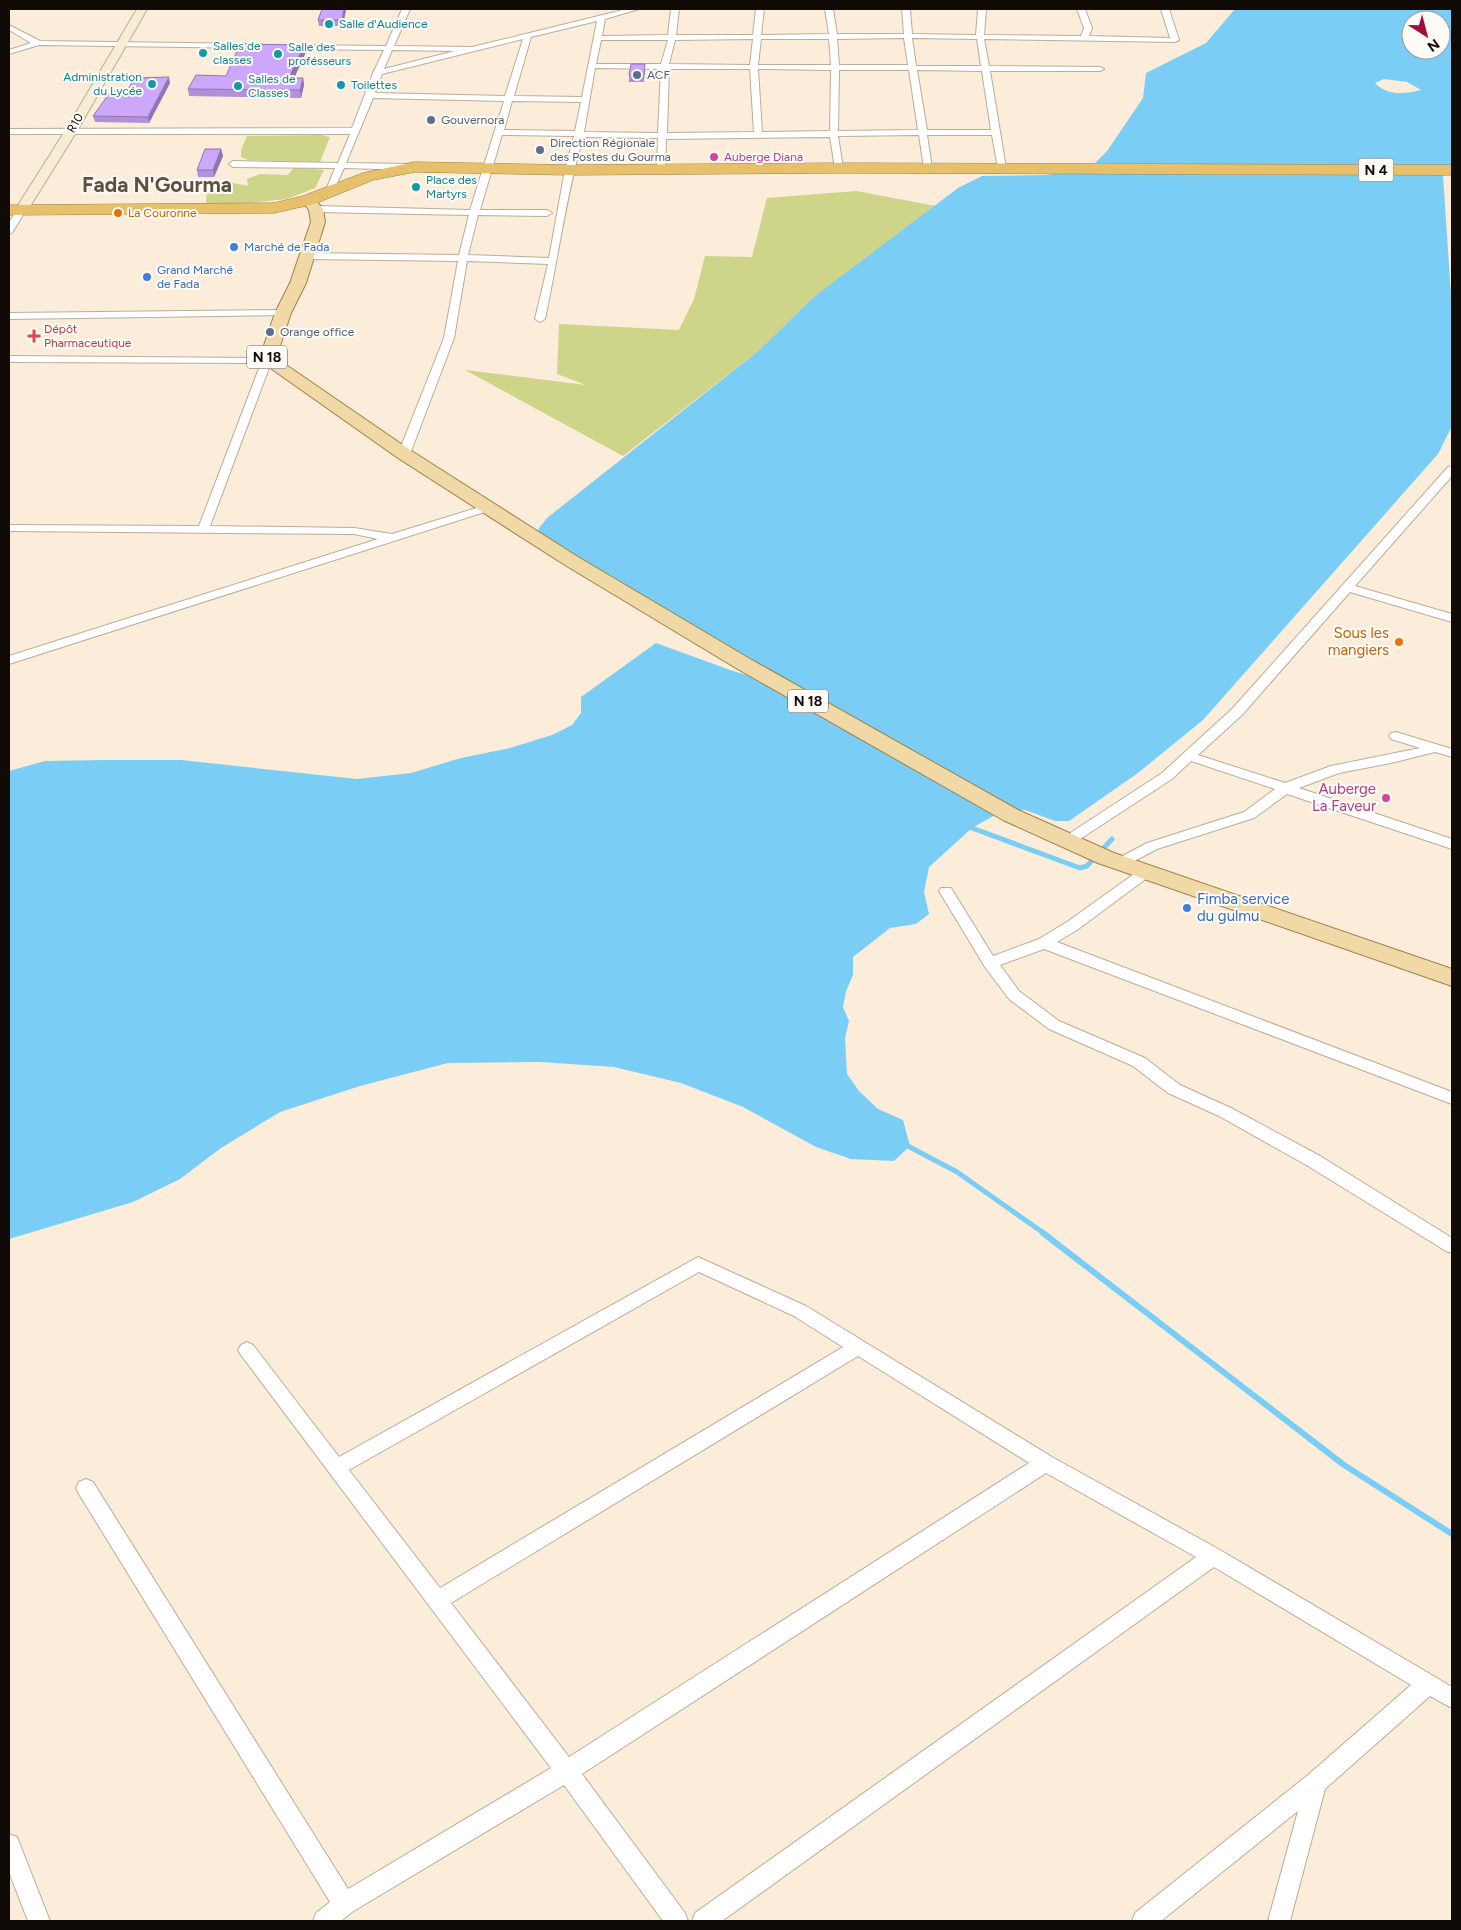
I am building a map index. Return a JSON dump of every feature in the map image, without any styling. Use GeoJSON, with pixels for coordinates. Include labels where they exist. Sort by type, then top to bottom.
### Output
{"type":"FeatureCollection","features":[{"type":"Feature","properties":{"kind":"highway","name":"N 4"},"geometry":{"type":"LineString","coordinates":[[15,210],[260,208],[312,205],[330,190],[369,176],[415,167],[569,170],[839,168],[1250,171],[1452,170]]}},
{"type":"Feature","properties":{"kind":"main road","name":"R10"},"geometry":{"type":"LineString","coordinates":[[15,210],[71,131],[142,9]]}},
{"type":"Feature","properties":{"kind":"main road","name":"N 18"},"geometry":{"type":"LineString","coordinates":[[312,205],[318,222],[298,283],[283,313],[267,360],[404,454],[488,508],[777,684],[1004,810],[1066,842],[1105,858],[1452,978]]}},
{"type":"Feature","properties":{"kind":"street"},"geometry":{"type":"LineString","coordinates":[[330,190],[342,166],[371,95],[377,73],[406,9]]}},
{"type":"Feature","properties":{"kind":"street"},"geometry":{"type":"LineString","coordinates":[[377,73],[635,9]]}},
{"type":"Feature","properties":{"kind":"street"},"geometry":{"type":"LineString","coordinates":[[661,169],[666,66],[672,38],[675,9]]}},
{"type":"Feature","properties":{"kind":"street"},"geometry":{"type":"LineString","coordinates":[[758,135],[754,66],[760,9]]}},
{"type":"Feature","properties":{"kind":"street"},"geometry":{"type":"LineString","coordinates":[[828,9],[835,50],[834,134],[839,168]]}},
{"type":"Feature","properties":{"kind":"street"},"geometry":{"type":"LineString","coordinates":[[906,9],[908,36],[928,168]]}},
{"type":"Feature","properties":{"kind":"street"},"geometry":{"type":"LineString","coordinates":[[982,9],[980,37],[1002,168]]}},
{"type":"Feature","properties":{"kind":"street"},"geometry":{"type":"LineString","coordinates":[[1081,9],[1088,28],[1084,38]]}},
{"type":"Feature","properties":{"kind":"street"},"geometry":{"type":"LineString","coordinates":[[596,38],[908,36],[1175,40],[1165,9]]}},
{"type":"Feature","properties":{"kind":"street"},"geometry":{"type":"LineString","coordinates":[[540,319],[601,18]]}},
{"type":"Feature","properties":{"kind":"street"},"geometry":{"type":"LineString","coordinates":[[9,26],[38,43]]}},
{"type":"Feature","properties":{"kind":"street"},"geometry":{"type":"LineString","coordinates":[[404,454],[449,338],[463,258],[474,213],[528,36]]}},
{"type":"Feature","properties":{"kind":"street"},"geometry":{"type":"LineString","coordinates":[[9,52],[38,43],[269,46]]}},
{"type":"Feature","properties":{"kind":"street"},"geometry":{"type":"LineString","coordinates":[[279,46],[470,49]]}},
{"type":"Feature","properties":{"kind":"street"},"geometry":{"type":"LineString","coordinates":[[591,66],[1100,69]]}},
{"type":"Feature","properties":{"kind":"street"},"geometry":{"type":"LineString","coordinates":[[371,95],[585,100]]}},
{"type":"Feature","properties":{"kind":"street"},"geometry":{"type":"LineString","coordinates":[[9,132],[355,131]]}},
{"type":"Feature","properties":{"kind":"street"},"geometry":{"type":"LineString","coordinates":[[498,132],[663,136],[996,132]]}},
{"type":"Feature","properties":{"kind":"street"},"geometry":{"type":"LineString","coordinates":[[233,164],[415,167]]}},
{"type":"Feature","properties":{"kind":"street"},"geometry":{"type":"LineString","coordinates":[[312,205],[474,213],[547,213]]}},
{"type":"Feature","properties":{"kind":"street"},"geometry":{"type":"LineString","coordinates":[[9,231],[15,210]]}},
{"type":"Feature","properties":{"kind":"street"},"geometry":{"type":"LineString","coordinates":[[307,256],[553,261]]}},
{"type":"Feature","properties":{"kind":"street"},"geometry":{"type":"LineString","coordinates":[[9,316],[283,313]]}},
{"type":"Feature","properties":{"kind":"street"},"geometry":{"type":"LineString","coordinates":[[9,359],[267,360],[203,530]]}},
{"type":"Feature","properties":{"kind":"street"},"geometry":{"type":"LineString","coordinates":[[1066,842],[1167,776],[1237,712],[1452,469]]}},
{"type":"Feature","properties":{"kind":"street"},"geometry":{"type":"LineString","coordinates":[[9,660],[488,508]]}},
{"type":"Feature","properties":{"kind":"street"},"geometry":{"type":"LineString","coordinates":[[9,528],[354,531],[394,538]]}},
{"type":"Feature","properties":{"kind":"street"},"geometry":{"type":"LineString","coordinates":[[1347,587],[1452,618]]}},
{"type":"Feature","properties":{"kind":"street"},"geometry":{"type":"LineString","coordinates":[[1396,736],[1452,754]]}},
{"type":"Feature","properties":{"kind":"street"},"geometry":{"type":"LineString","coordinates":[[1105,858],[1152,846],[1249,815],[1286,788],[1336,769],[1435,748]]}},
{"type":"Feature","properties":{"kind":"street"},"geometry":{"type":"LineString","coordinates":[[1189,756],[1452,844]]}},
{"type":"Feature","properties":{"kind":"street"},"geometry":{"type":"LineString","coordinates":[[990,963],[1044,943],[1072,926],[1146,872]]}},
{"type":"Feature","properties":{"kind":"street"},"geometry":{"type":"LineString","coordinates":[[946,890],[990,963],[1014,995],[1054,1025],[1139,1062],[1174,1089],[1225,1112],[1314,1161],[1452,1246]]}},
{"type":"Feature","properties":{"kind":"street"},"geometry":{"type":"LineString","coordinates":[[1044,943],[1452,1098]]}},
{"type":"Feature","properties":{"kind":"street"},"geometry":{"type":"LineString","coordinates":[[336,1468],[698,1264],[800,1311],[1045,1463],[1212,1556],[1452,1698]]}},
{"type":"Feature","properties":{"kind":"street"},"geometry":{"type":"LineString","coordinates":[[436,1601],[859,1346]]}},
{"type":"Feature","properties":{"kind":"street"},"geometry":{"type":"LineString","coordinates":[[247,1350],[567,1771],[676,1921]]}},
{"type":"Feature","properties":{"kind":"street"},"geometry":{"type":"LineString","coordinates":[[324,1921],[344,1904],[567,1771],[1045,1463]]}},
{"type":"Feature","properties":{"kind":"street"},"geometry":{"type":"LineString","coordinates":[[86,1488],[344,1904]]}},
{"type":"Feature","properties":{"kind":"street"},"geometry":{"type":"LineString","coordinates":[[703,1921],[1212,1556]]}},
{"type":"Feature","properties":{"kind":"street"},"geometry":{"type":"LineString","coordinates":[[1143,1921],[1316,1783],[1428,1684]]}},
{"type":"Feature","properties":{"kind":"street"},"geometry":{"type":"LineString","coordinates":[[1279,1921],[1316,1783]]}},
{"type":"Feature","properties":{"kind":"street"},"geometry":{"type":"LineString","coordinates":[[9,1845],[39,1921]]}},
{"type":"Feature","properties":{"kind":"green space"},"geometry":{"type":"Polygon","coordinates":[[[321,135],[330,137],[320,162],[248,160],[241,157],[241,150],[247,136],[321,135]]]}},
{"type":"Feature","properties":{"kind":"green space"},"geometry":{"type":"Polygon","coordinates":[[[294,167],[324,170],[315,188],[287,199],[239,204],[206,204],[207,186],[229,182],[248,186],[247,179],[260,174],[288,175],[294,167]]]}},
{"type":"Feature","properties":{"kind":"green space"},"geometry":{"type":"Polygon","coordinates":[[[856,191],[936,206],[815,296],[757,352],[623,456],[465,370],[586,385],[557,374],[559,324],[679,330],[694,299],[705,256],[752,257],[767,198],[856,191]]]}},
{"type":"Feature","properties":{"kind":"water"},"geometry":{"type":"Polygon","coordinates":[[[1235,9],[1452,9],[1452,166],[1298,167],[1300,174],[1443,175],[1452,311],[1452,426],[1438,454],[1203,720],[1138,773],[1069,821],[1055,821],[1025,810],[1004,810],[972,828],[929,867],[924,892],[929,914],[916,924],[890,928],[853,957],[853,975],[846,991],[843,1007],[849,1021],[845,1038],[847,1074],[859,1091],[878,1109],[903,1120],[910,1146],[894,1161],[851,1159],[816,1147],[743,1107],[681,1083],[614,1067],[541,1062],[448,1063],[360,1086],[280,1112],[221,1148],[180,1179],[133,1202],[9,1239],[9,771],[45,761],[181,760],[357,779],[411,773],[461,758],[510,748],[552,735],[572,725],[581,713],[581,697],[656,643],[733,671],[775,683],[536,538],[539,528],[547,518],[757,352],[815,296],[958,188],[982,176],[1047,175],[1063,172],[1251,175],[1250,166],[1095,163],[1107,151],[1143,98],[1146,73],[1206,43],[1235,9]],[[1384,79],[1375,83],[1385,90],[1396,93],[1421,90],[1407,82],[1384,79]]]}},
{"type":"Feature","properties":{"kind":"building"},"geometry":{"type":"Polygon","coordinates":[[[322,9],[344,9],[342,20],[318,20],[322,9]]]}},
{"type":"Feature","properties":{"kind":"building"},"geometry":{"type":"Polygon","coordinates":[[[240,44],[304,45],[289,78],[303,78],[300,90],[188,89],[196,75],[226,76],[240,44]]]}},
{"type":"Feature","properties":{"kind":"building"},"geometry":{"type":"Polygon","coordinates":[[[631,64],[645,64],[644,75],[629,75],[631,64]]]}},
{"type":"Feature","properties":{"kind":"building"},"geometry":{"type":"Polygon","coordinates":[[[169,77],[148,117],[93,116],[111,91],[127,91],[135,78],[169,77]]]}},
{"type":"Feature","properties":{"kind":"building"},"geometry":{"type":"Polygon","coordinates":[[[205,149],[221,149],[213,170],[197,170],[205,149]]]}},
{"type":"Feature","properties":{"kind":"waterway"},"geometry":{"type":"LineString","coordinates":[[972,828],[1080,868],[1087,866],[1112,839]]}},
{"type":"Feature","properties":{"kind":"waterway"},"geometry":{"type":"LineString","coordinates":[[906,1145],[957,1172],[1045,1234]]}},
{"type":"Feature","properties":{"kind":"waterway"},"geometry":{"type":"LineString","coordinates":[[1043,1233],[1344,1465],[1452,1534]]}},
{"type":"Feature","properties":{"kind":"place","name":"Salle d'Audience"},"geometry":{"type":"Point","coordinates":[329,24]}},
{"type":"Feature","properties":{"kind":"place","name":"Salles de classes"},"geometry":{"type":"Point","coordinates":[203,53]}},
{"type":"Feature","properties":{"kind":"place","name":"Salle des profésseurs"},"geometry":{"type":"Point","coordinates":[278,54]}},
{"type":"Feature","properties":{"kind":"place","name":"ACF"},"geometry":{"type":"Point","coordinates":[637,75]}},
{"type":"Feature","properties":{"kind":"place","name":"Administration du Lycée"},"geometry":{"type":"Point","coordinates":[152,84]}},
{"type":"Feature","properties":{"kind":"place","name":"Toilettes"},"geometry":{"type":"Point","coordinates":[341,85]}},
{"type":"Feature","properties":{"kind":"place","name":"Salles de Classes"},"geometry":{"type":"Point","coordinates":[238,86]}},
{"type":"Feature","properties":{"kind":"place","name":"Gouvernora"},"geometry":{"type":"Point","coordinates":[431,120]}},
{"type":"Feature","properties":{"kind":"place","name":"Direction Régionale des Postes du Gourma"},"geometry":{"type":"Point","coordinates":[540,150]}},
{"type":"Feature","properties":{"kind":"place","name":"Auberge Diana"},"geometry":{"type":"Point","coordinates":[714,157]}},
{"type":"Feature","properties":{"kind":"place","name":"Place des Martyrs"},"geometry":{"type":"Point","coordinates":[416,187]}},
{"type":"Feature","properties":{"kind":"place","name":"La Couronne"},"geometry":{"type":"Point","coordinates":[118,213]}},
{"type":"Feature","properties":{"kind":"place","name":"Marché de Fada"},"geometry":{"type":"Point","coordinates":[234,247]}},
{"type":"Feature","properties":{"kind":"place","name":"Grand Marché de Fada"},"geometry":{"type":"Point","coordinates":[147,277]}},
{"type":"Feature","properties":{"kind":"place","name":"Orange office"},"geometry":{"type":"Point","coordinates":[270,332]}},
{"type":"Feature","properties":{"kind":"place","name":"Dépôt Pharmaceutique"},"geometry":{"type":"Point","coordinates":[34,336]}},
{"type":"Feature","properties":{"kind":"place","name":"Sous les mangiers"},"geometry":{"type":"Point","coordinates":[1399,642]}},
{"type":"Feature","properties":{"kind":"place","name":"Auberge La Faveur"},"geometry":{"type":"Point","coordinates":[1386,798]}},
{"type":"Feature","properties":{"kind":"place","name":"Fimba service du gulmu"},"geometry":{"type":"Point","coordinates":[1187,908]}},
{"type":"Feature","properties":{"kind":"district","name":"Fada N'Gourma"},"geometry":{"type":"Point","coordinates":[157,185]}}]}
